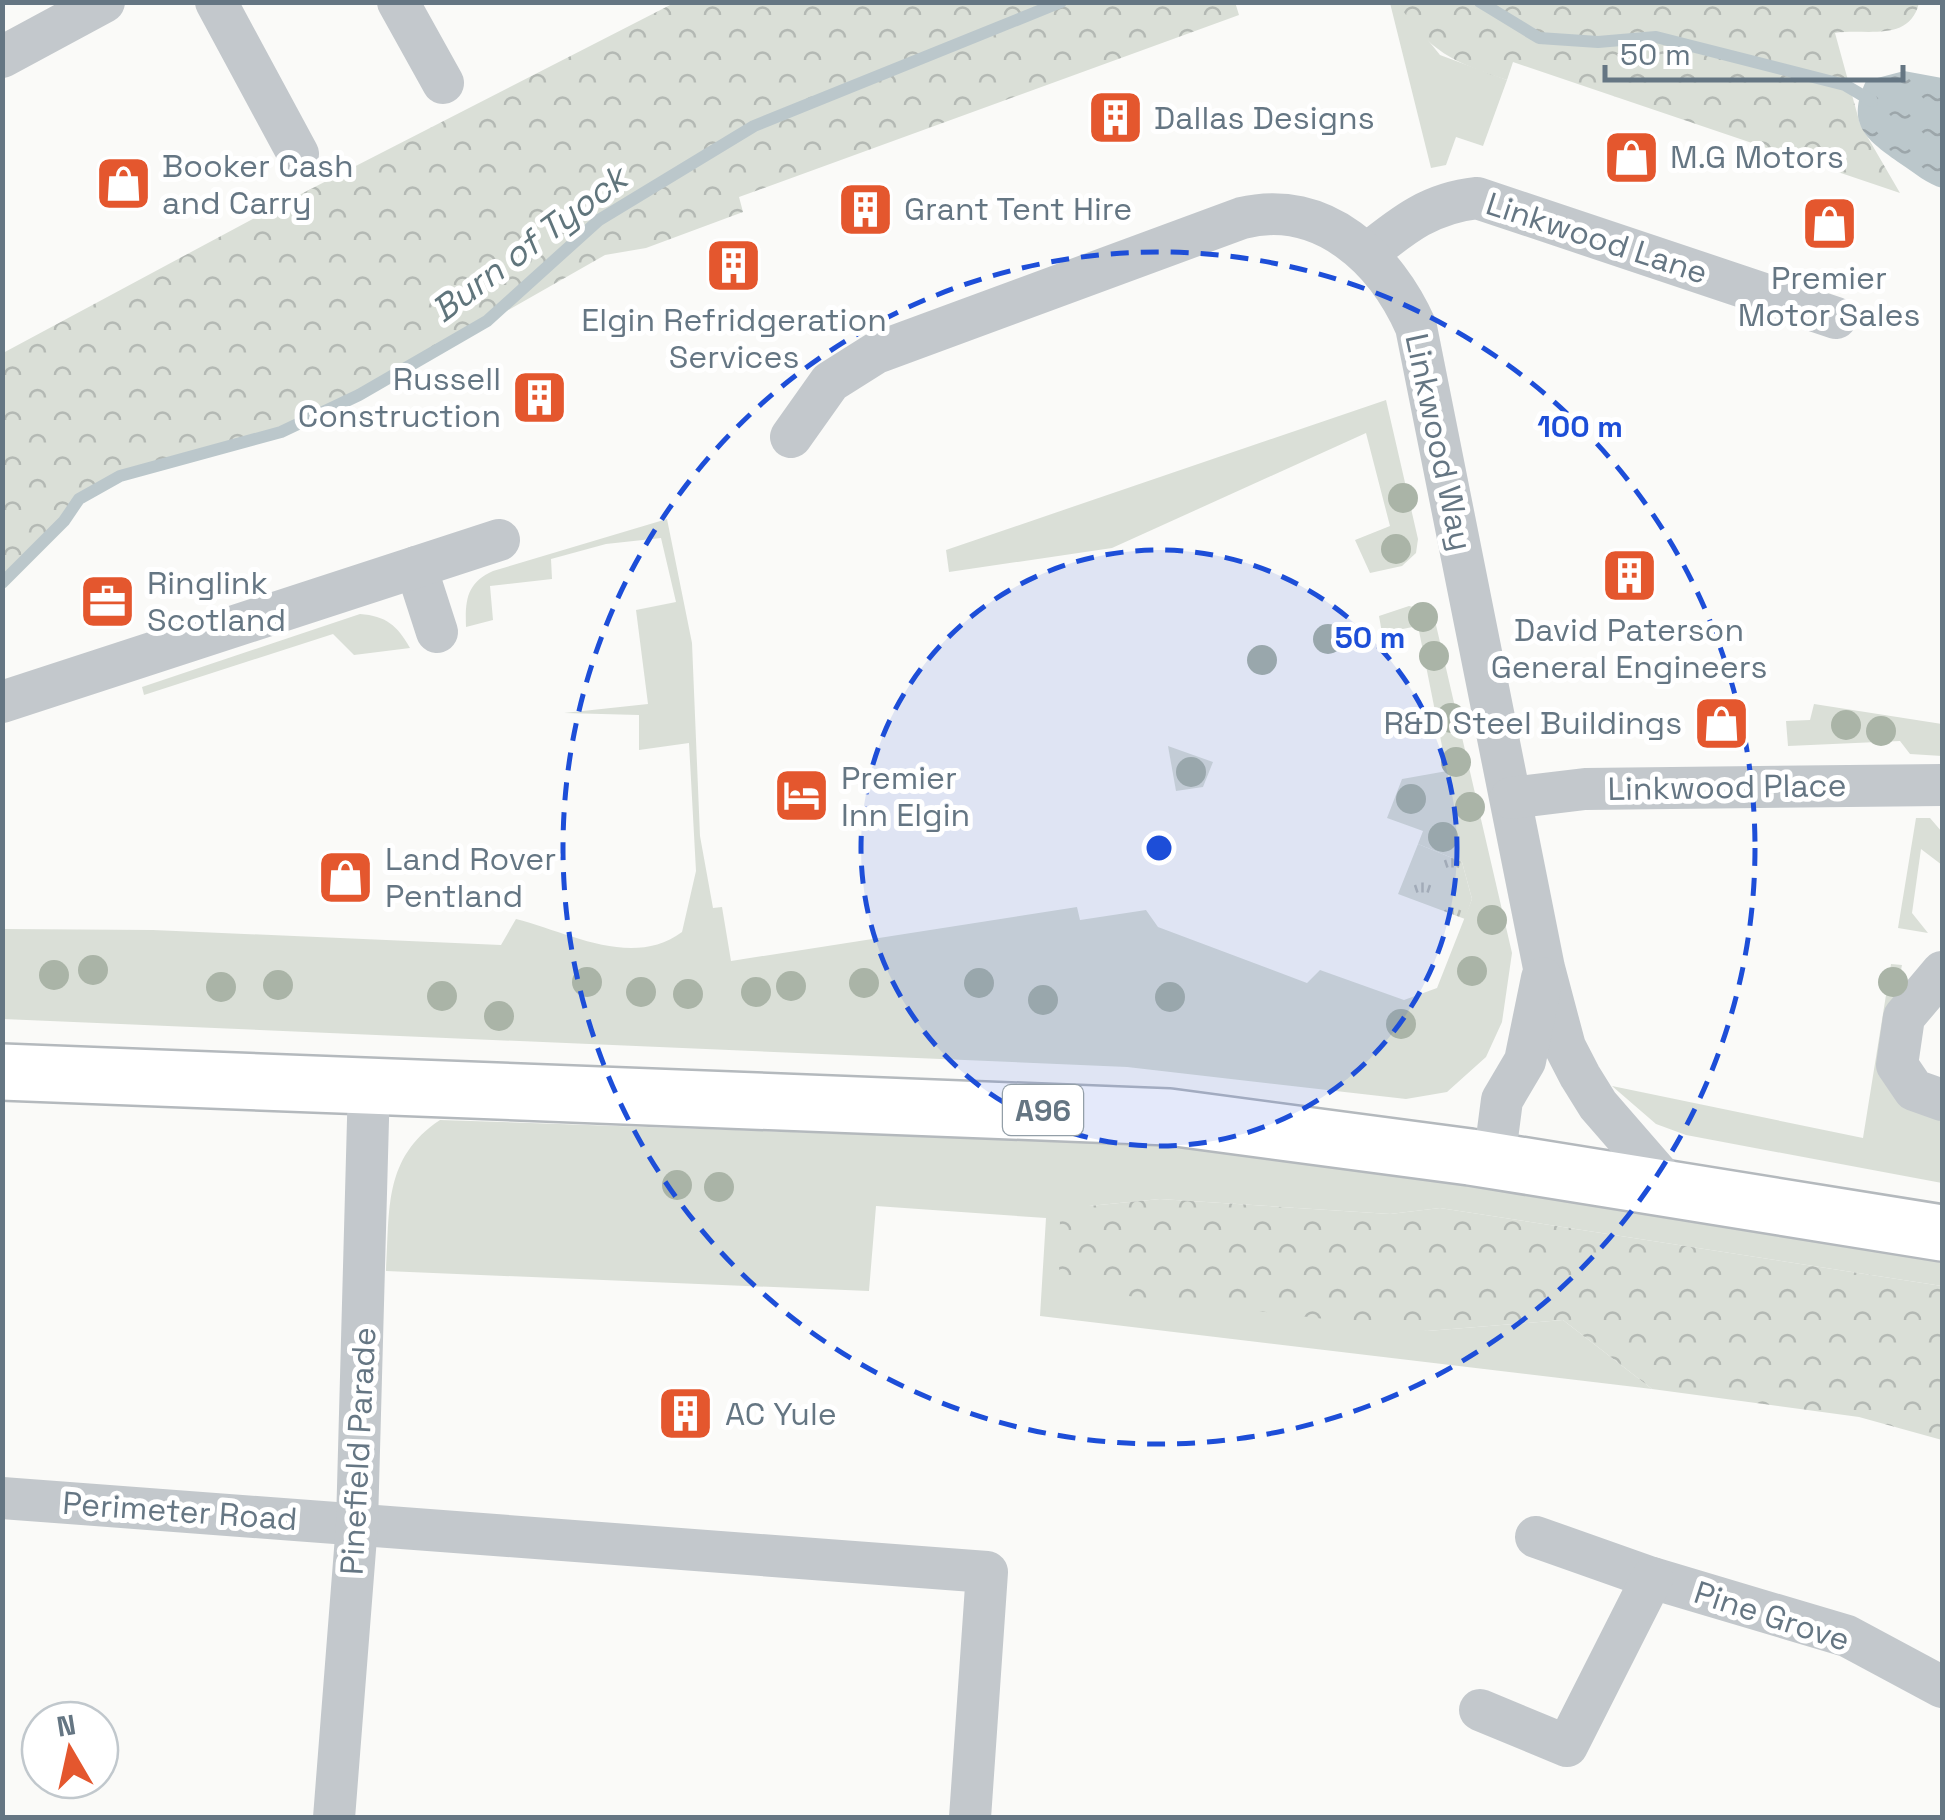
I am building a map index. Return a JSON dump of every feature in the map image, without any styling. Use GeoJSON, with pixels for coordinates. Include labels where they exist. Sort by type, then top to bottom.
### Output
{"type":"FeatureCollection","features":[{"type":"Feature","properties":{"kind":"highway","name":"A96"},"geometry":{"type":"LineString","coordinates":[[3,1073],[369,1083],[1169,1117],[1494,1161],[1942,1233]]}},
{"type":"Feature","properties":{"kind":"street"},"geometry":{"type":"LineString","coordinates":[[2,56],[104,2]]}},
{"type":"Feature","properties":{"kind":"street"},"geometry":{"type":"LineString","coordinates":[[216,2],[298,154]]}},
{"type":"Feature","properties":{"kind":"street"},"geometry":{"type":"LineString","coordinates":[[398,2],[443,83]]}},
{"type":"Feature","properties":{"kind":"street","name":"Linkwood Lane"},"geometry":{"type":"LineString","coordinates":[[1368,254],[1413,217],[1476,198],[1836,318]]}},
{"type":"Feature","properties":{"kind":"street","name":"Linkwood Way"},"geometry":{"type":"LineString","coordinates":[[791,437],[830,382],[876,353],[1242,218],[1303,217],[1368,254],[1401,293],[1416,327],[1544,968],[1565,1047],[1598,1105],[1671,1188]]}},
{"type":"Feature","properties":{"kind":"street"},"geometry":{"type":"LineString","coordinates":[[2,702],[499,540]]}},
{"type":"Feature","properties":{"kind":"street"},"geometry":{"type":"LineString","coordinates":[[416,567],[437,632]]}},
{"type":"Feature","properties":{"kind":"street","name":"Linkwood Place"},"geometry":{"type":"LineString","coordinates":[[1511,798],[1584,789],[1942,784]]}},
{"type":"Feature","properties":{"kind":"street"},"geometry":{"type":"LineString","coordinates":[[1494,1161],[1502,1100],[1524,1061],[1544,968]]}},
{"type":"Feature","properties":{"kind":"street"},"geometry":{"type":"LineString","coordinates":[[1942,972],[1904,1018],[1897,1066],[1914,1090],[1942,1100]]}},
{"type":"Feature","properties":{"kind":"street","name":"Pinefield Parade"},"geometry":{"type":"LineString","coordinates":[[334,1818],[357,1524],[369,1083]]}},
{"type":"Feature","properties":{"kind":"street","name":"Perimeter Road"},"geometry":{"type":"LineString","coordinates":[[2,1498],[987,1572],[970,1818]]}},
{"type":"Feature","properties":{"kind":"street","name":"Pine Grove"},"geometry":{"type":"LineString","coordinates":[[1536,1537],[1652,1578],[1847,1636],[1942,1686]]}},
{"type":"Feature","properties":{"kind":"street","name":"Pine Grove"},"geometry":{"type":"LineString","coordinates":[[1480,1710],[1567,1746],[1652,1578]]}},
{"type":"Feature","properties":{"kind":"green space"},"geometry":{"type":"Polygon","coordinates":[[[676,2],[1235,2],[1239,15],[739,197],[743,212],[646,248],[605,255],[359,395],[281,432],[120,476],[79,499],[64,521],[3,583],[3,353],[260,215],[676,2]]]}},
{"type":"Feature","properties":{"kind":"green space"},"geometry":{"type":"Polygon","coordinates":[[[1390,3],[1398,3],[1440,55],[1507,80],[1483,146],[1456,137],[1446,165],[1431,168],[1390,3]]]}},
{"type":"Feature","properties":{"kind":"green space"},"geometry":{"type":"Polygon","coordinates":[[[1398,3],[1919,3],[1914,16],[1896,29],[1835,33],[1860,124],[1900,193],[1513,62],[1507,80],[1488,74],[1457,61],[1432,44],[1398,3]]]}},
{"type":"Feature","properties":{"kind":"green space"},"geometry":{"type":"Polygon","coordinates":[[[1386,400],[1418,539],[1416,553],[1402,566],[1370,573],[1355,540],[1390,526],[1366,433],[1112,548],[949,572],[946,550],[1386,400]]]}},
{"type":"Feature","properties":{"kind":"green space"},"geometry":{"type":"Polygon","coordinates":[[[667,519],[692,643],[700,836],[713,908],[722,907],[731,961],[1077,907],[1080,920],[1146,910],[1158,927],[1307,983],[1320,970],[1404,1000],[1437,988],[1472,899],[1462,862],[1418,844],[1423,831],[1387,818],[1402,779],[1447,771],[1418,626],[1382,633],[1379,616],[1409,606],[1433,612],[1512,953],[1502,1022],[1486,1057],[1447,1092],[1406,1099],[1127,1067],[3,1019],[3,929],[153,930],[501,945],[516,919],[621,948],[663,943],[682,932],[696,871],[689,743],[639,750],[639,715],[564,713],[648,704],[636,610],[676,602],[661,538],[606,544],[551,559],[552,579],[490,586],[493,620],[466,627],[469,593],[493,571],[667,519]]]}},
{"type":"Feature","properties":{"kind":"green space"},"geometry":{"type":"Polygon","coordinates":[[[360,614],[390,623],[410,648],[354,655],[333,634],[144,695],[142,687],[360,614]]]}},
{"type":"Feature","properties":{"kind":"green space"},"geometry":{"type":"Polygon","coordinates":[[[1814,704],[1942,724],[1942,756],[1910,754],[1900,741],[1788,746],[1786,721],[1810,720],[1814,704]]]}},
{"type":"Feature","properties":{"kind":"green space"},"geometry":{"type":"Polygon","coordinates":[[[1168,746],[1213,762],[1203,787],[1176,791],[1168,746]]]}},
{"type":"Feature","properties":{"kind":"green space"},"geometry":{"type":"Polygon","coordinates":[[[1916,818],[1930,818],[1942,832],[1942,865],[1921,849],[1912,913],[1928,933],[1898,928],[1916,818]]]}},
{"type":"Feature","properties":{"kind":"green space"},"geometry":{"type":"Polygon","coordinates":[[[1418,844],[1462,862],[1472,899],[1465,919],[1398,894],[1418,844]]]}},
{"type":"Feature","properties":{"kind":"green space"},"geometry":{"type":"Polygon","coordinates":[[[1891,964],[1902,965],[1884,1056],[1942,1113],[1942,1183],[1686,1135],[1656,1124],[1612,1086],[1863,1138],[1891,964]]]}},
{"type":"Feature","properties":{"kind":"green space"},"geometry":{"type":"Polygon","coordinates":[[[440,1120],[1150,1144],[1431,1180],[1942,1260],[1942,1286],[1440,1208],[1390,1214],[1160,1199],[1089,1206],[1427,1331],[1563,1320],[1652,1389],[1040,1316],[1046,1218],[876,1206],[869,1291],[386,1271],[390,1206],[399,1168],[421,1135],[440,1120]]]}},
{"type":"Feature","properties":{"kind":"green space"},"geometry":{"type":"Polygon","coordinates":[[[1160,1199],[1390,1214],[1440,1208],[1942,1286],[1942,1440],[1859,1417],[1652,1389],[1563,1320],[1427,1331],[1103,1293],[1059,1278],[1060,1218],[1089,1206],[1160,1199]]]}},
{"type":"Feature","properties":{"kind":"water"},"geometry":{"type":"Polygon","coordinates":[[[1904,71],[1942,78],[1942,188],[1878,147],[1859,120],[1860,96],[1866,81],[1904,71]]]}},
{"type":"Feature","properties":{"kind":"waterway","name":"Burn of Tyock"},"geometry":{"type":"LineString","coordinates":[[2,583],[64,521],[79,499],[120,476],[281,432],[359,395],[487,321],[599,220],[754,126],[1061,2]]}},
{"type":"Feature","properties":{"kind":"waterway","name":"Burn of Tyock"},"geometry":{"type":"LineString","coordinates":[[1480,2],[1539,38],[1598,42],[1656,37],[1845,85],[1872,101]]}},
{"type":"Feature","properties":{"kind":"place","name":"Dallas Designs"},"geometry":{"type":"Point","coordinates":[1115,118]}},
{"type":"Feature","properties":{"kind":"place","name":"M.G Motors"},"geometry":{"type":"Point","coordinates":[1631,157]}},
{"type":"Feature","properties":{"kind":"place","name":"Booker Cash and Carry"},"geometry":{"type":"Point","coordinates":[123,184]}},
{"type":"Feature","properties":{"kind":"place","name":"Grant Tent Hire"},"geometry":{"type":"Point","coordinates":[865,209]}},
{"type":"Feature","properties":{"kind":"place","name":"Premier Motor Sales"},"geometry":{"type":"Point","coordinates":[1829,224]}},
{"type":"Feature","properties":{"kind":"place","name":"Elgin Refridgeration Services"},"geometry":{"type":"Point","coordinates":[734,266]}},
{"type":"Feature","properties":{"kind":"place","name":"Russell Construction"},"geometry":{"type":"Point","coordinates":[540,397]}},
{"type":"Feature","properties":{"kind":"place","name":"David Paterson General Engineers"},"geometry":{"type":"Point","coordinates":[1629,576]}},
{"type":"Feature","properties":{"kind":"place","name":"Ringlink Scotland"},"geometry":{"type":"Point","coordinates":[108,601]}},
{"type":"Feature","properties":{"kind":"place","name":"R&D Steel Buildings"},"geometry":{"type":"Point","coordinates":[1721,723]}},
{"type":"Feature","properties":{"kind":"place","name":"Premier Inn Elgin"},"geometry":{"type":"Point","coordinates":[802,796]}},
{"type":"Feature","properties":{"kind":"place","name":"Land Rover Pentland"},"geometry":{"type":"Point","coordinates":[346,877]}},
{"type":"Feature","properties":{"kind":"place","name":"AC Yule"},"geometry":{"type":"Point","coordinates":[686,1414]}}]}
